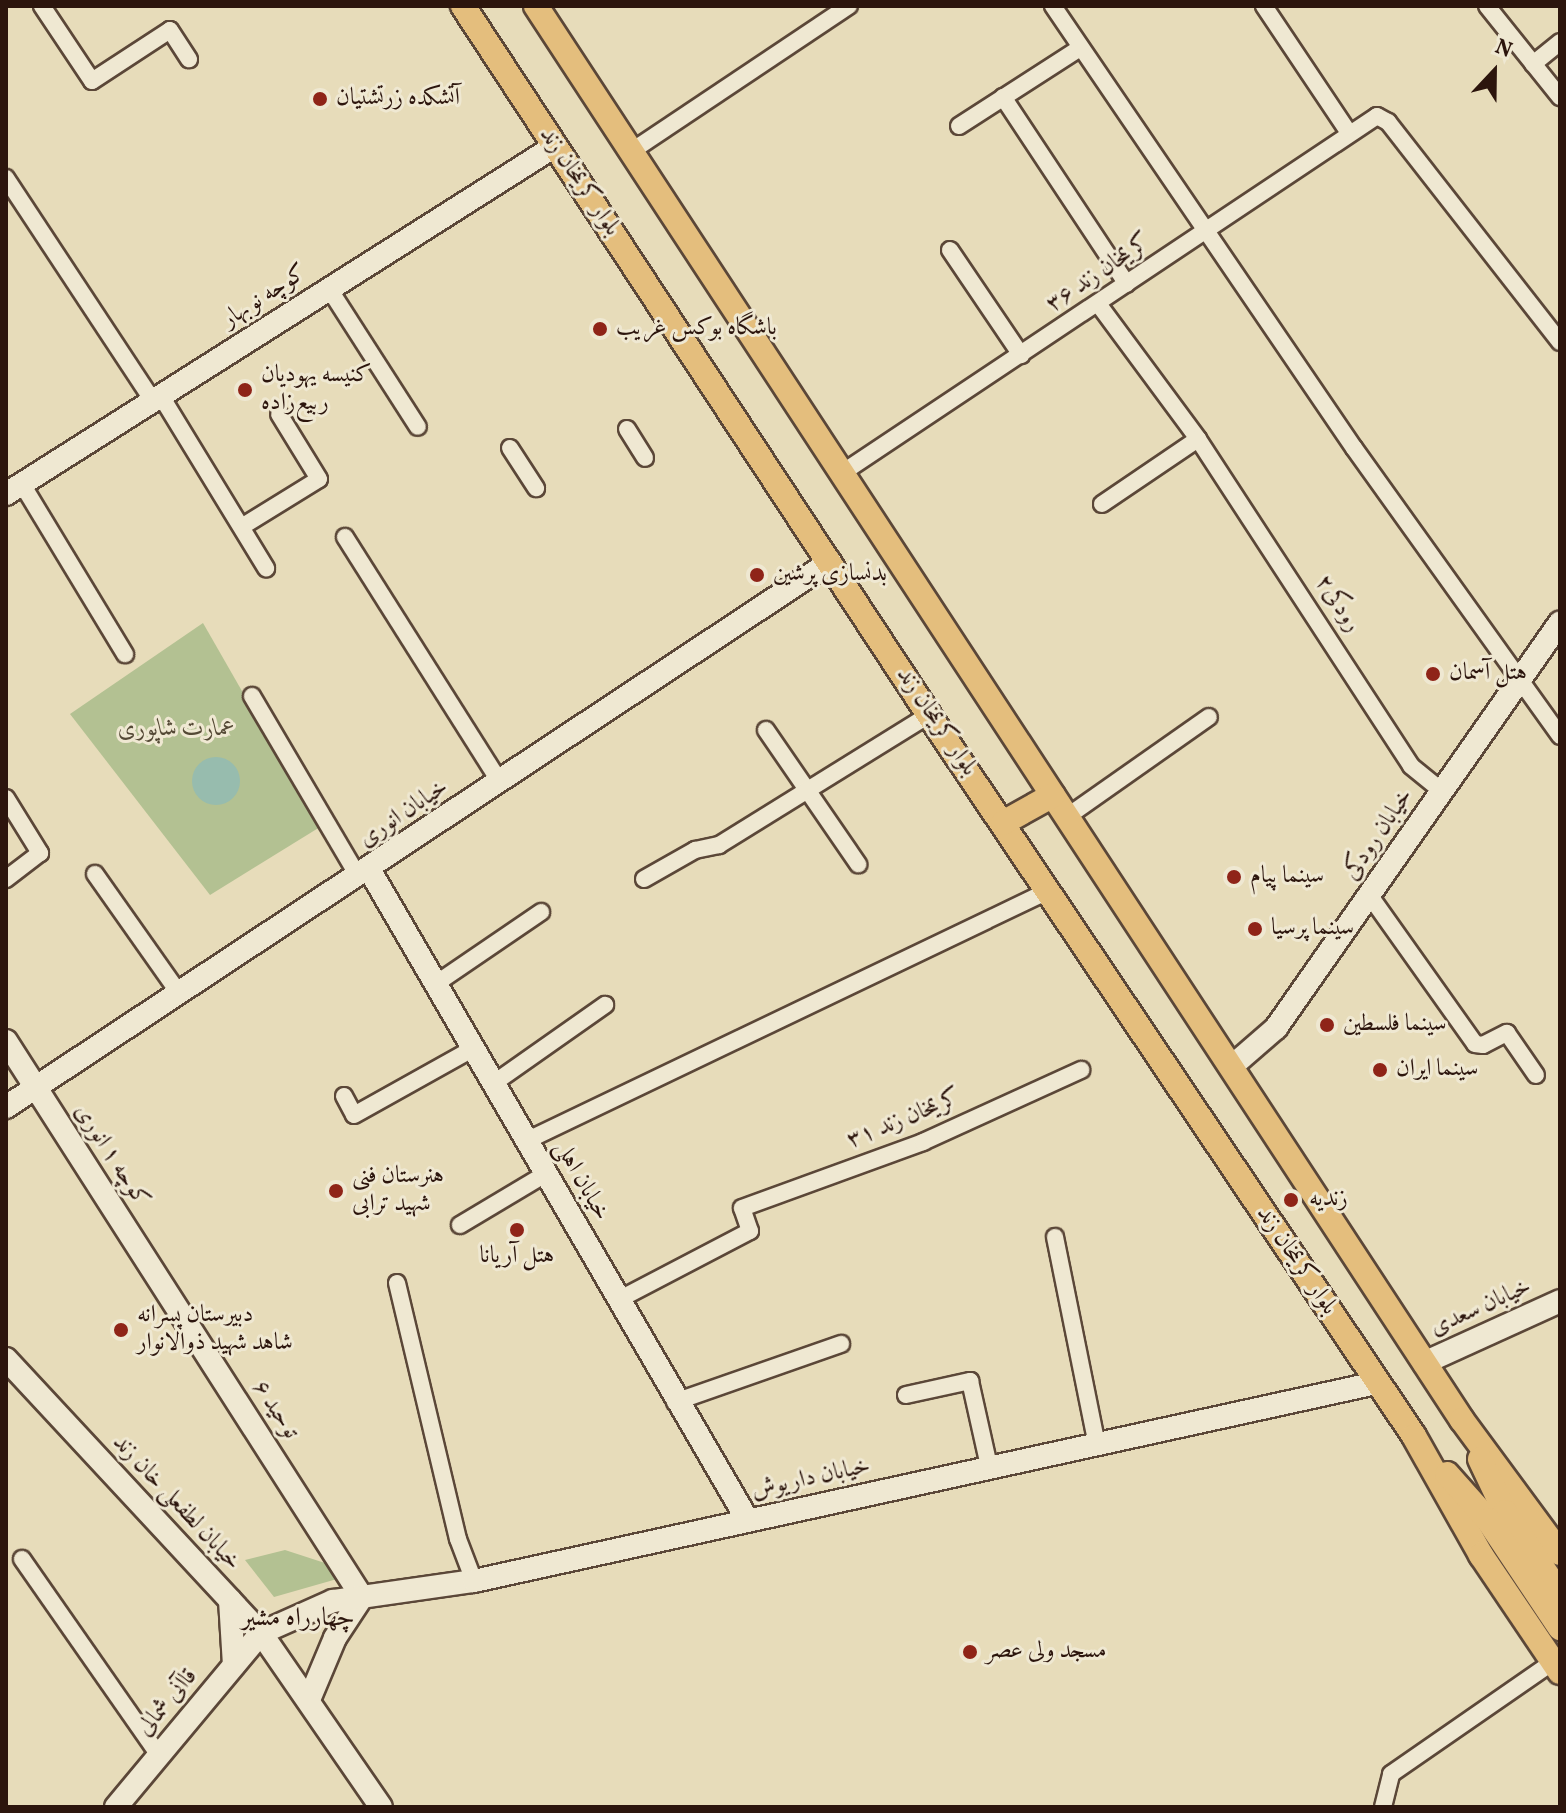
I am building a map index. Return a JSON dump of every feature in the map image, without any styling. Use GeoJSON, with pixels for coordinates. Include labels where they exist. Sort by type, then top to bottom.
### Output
{"type":"FeatureCollection","features":[{"type":"Feature","properties":{"kind":"main road","name":"بلوار کریمخان زند"},"geometry":{"type":"LineString","coordinates":[[463,6],[929,715],[1376,1383],[1414,1436],[1488,1520],[1560,1628]]}},
{"type":"Feature","properties":{"kind":"main road"},"geometry":{"type":"LineString","coordinates":[[536,6],[1424,1363],[1462,1420],[1559,1548]]}},
{"type":"Feature","properties":{"kind":"main road"},"geometry":{"type":"LineString","coordinates":[[1003,823],[1053,795]]}},
{"type":"Feature","properties":{"kind":"main road"},"geometry":{"type":"LineString","coordinates":[[1462,1420],[1505,1512],[1560,1594]]}},
{"type":"Feature","properties":{"kind":"main road","name":"بلوار کریمخان زند"},"geometry":{"type":"LineString","coordinates":[[1414,1436],[1481,1555],[1557,1667]]}},
{"type":"Feature","properties":{"kind":"street"},"geometry":{"type":"LineString","coordinates":[[42,6],[92,81],[170,30],[189,59]]}},
{"type":"Feature","properties":{"kind":"street"},"geometry":{"type":"LineString","coordinates":[[632,151],[849,6]]}},
{"type":"Feature","properties":{"kind":"street"},"geometry":{"type":"LineString","coordinates":[[1053,6],[1204,232],[1354,448],[1560,736]]}},
{"type":"Feature","properties":{"kind":"street"},"geometry":{"type":"LineString","coordinates":[[1264,6],[1349,133]]}},
{"type":"Feature","properties":{"kind":"street"},"geometry":{"type":"LineString","coordinates":[[1487,6],[1560,96]]}},
{"type":"Feature","properties":{"kind":"street"},"geometry":{"type":"LineString","coordinates":[[1533,64],[1560,42]]}},
{"type":"Feature","properties":{"kind":"street"},"geometry":{"type":"LineString","coordinates":[[959,126],[1080,48]]}},
{"type":"Feature","properties":{"kind":"street"},"geometry":{"type":"LineString","coordinates":[[1003,97],[1127,284]]}},
{"type":"Feature","properties":{"kind":"street","name":"کریمخان زند ۳۶"},"geometry":{"type":"LineString","coordinates":[[842,473],[1099,305],[1349,133],[1382,116],[1560,342]]}},
{"type":"Feature","properties":{"kind":"street","name":"کوچه نوبهار"},"geometry":{"type":"LineString","coordinates":[[14,489],[328,287],[555,146]]}},
{"type":"Feature","properties":{"kind":"street"},"geometry":{"type":"LineString","coordinates":[[6,178],[243,526],[266,568]]}},
{"type":"Feature","properties":{"kind":"street"},"geometry":{"type":"LineString","coordinates":[[950,250],[1021,355]]}},
{"type":"Feature","properties":{"kind":"street"},"geometry":{"type":"LineString","coordinates":[[328,287],[418,427]]}},
{"type":"Feature","properties":{"kind":"street","name":"رودکی۲"},"geometry":{"type":"LineString","coordinates":[[1099,305],[1198,439],[1411,766],[1441,790]]}},
{"type":"Feature","properties":{"kind":"street"},"geometry":{"type":"LineString","coordinates":[[243,526],[319,479],[279,414]]}},
{"type":"Feature","properties":{"kind":"street"},"geometry":{"type":"LineString","coordinates":[[627,429],[645,458]]}},
{"type":"Feature","properties":{"kind":"street"},"geometry":{"type":"LineString","coordinates":[[1102,504],[1198,439]]}},
{"type":"Feature","properties":{"kind":"street"},"geometry":{"type":"LineString","coordinates":[[510,448],[536,488]]}},
{"type":"Feature","properties":{"kind":"street"},"geometry":{"type":"LineString","coordinates":[[14,489],[125,654]]}},
{"type":"Feature","properties":{"kind":"street"},"geometry":{"type":"LineString","coordinates":[[345,537],[500,782]]}},
{"type":"Feature","properties":{"kind":"street","name":"خیابان انوری"},"geometry":{"type":"LineString","coordinates":[[6,1107],[830,562]]}},
{"type":"Feature","properties":{"kind":"street","name":"خیابان رودکی"},"geometry":{"type":"LineString","coordinates":[[1231,1067],[1276,1028],[1560,623]]}},
{"type":"Feature","properties":{"kind":"street"},"geometry":{"type":"LineString","coordinates":[[252,696],[363,872]]}},
{"type":"Feature","properties":{"kind":"street"},"geometry":{"type":"LineString","coordinates":[[644,879],[695,850],[719,845],[812,792],[929,715]]}},
{"type":"Feature","properties":{"kind":"street"},"geometry":{"type":"LineString","coordinates":[[1068,816],[1209,717]]}},
{"type":"Feature","properties":{"kind":"street"},"geometry":{"type":"LineString","coordinates":[[766,730],[812,792],[858,864]]}},
{"type":"Feature","properties":{"kind":"street"},"geometry":{"type":"LineString","coordinates":[[6,798],[40,853],[6,879]]}},
{"type":"Feature","properties":{"kind":"street","name":"خیابان اهلی"},"geometry":{"type":"LineString","coordinates":[[363,872],[437,983],[675,1402],[747,1519]]}},
{"type":"Feature","properties":{"kind":"street"},"geometry":{"type":"LineString","coordinates":[[95,874],[179,993]]}},
{"type":"Feature","properties":{"kind":"street"},"geometry":{"type":"LineString","coordinates":[[528,1140],[1048,891]]}},
{"type":"Feature","properties":{"kind":"street"},"geometry":{"type":"LineString","coordinates":[[1370,896],[1475,1044],[1483,1045],[1503,1031],[1536,1075]]}},
{"type":"Feature","properties":{"kind":"street"},"geometry":{"type":"LineString","coordinates":[[437,983],[541,912]]}},
{"type":"Feature","properties":{"kind":"street"},"geometry":{"type":"LineString","coordinates":[[494,1083],[605,1005]]}},
{"type":"Feature","properties":{"kind":"street","name":"کوچه ۱ انوری"},"geometry":{"type":"LineString","coordinates":[[6,1041],[142,1253]]}},
{"type":"Feature","properties":{"kind":"street"},"geometry":{"type":"LineString","coordinates":[[344,1096],[354,1115],[474,1048]]}},
{"type":"Feature","properties":{"kind":"street","name":"کریمخان زند ۳۱"},"geometry":{"type":"LineString","coordinates":[[618,1300],[750,1231],[742,1208],[923,1142],[1081,1070]]}},
{"type":"Feature","properties":{"kind":"street"},"geometry":{"type":"LineString","coordinates":[[460,1225],[547,1173]]}},
{"type":"Feature","properties":{"kind":"street"},"geometry":{"type":"LineString","coordinates":[[1055,1237],[1097,1445]]}},
{"type":"Feature","properties":{"kind":"street","name":"۶ توحید"},"geometry":{"type":"LineString","coordinates":[[142,1253],[362,1597]]}},
{"type":"Feature","properties":{"kind":"street"},"geometry":{"type":"LineString","coordinates":[[397,1283],[458,1539],[474,1581]]}},
{"type":"Feature","properties":{"kind":"street","name":"خیابان سعدی"},"geometry":{"type":"LineString","coordinates":[[1424,1363],[1560,1301]]}},
{"type":"Feature","properties":{"kind":"street"},"geometry":{"type":"LineString","coordinates":[[675,1402],[841,1344]]}},
{"type":"Feature","properties":{"kind":"street","name":"خیابان لطفعلی خان زند"},"geometry":{"type":"LineString","coordinates":[[8,1365],[261,1633],[309,1700],[371,1803]]}},
{"type":"Feature","properties":{"kind":"street"},"geometry":{"type":"LineString","coordinates":[[906,1395],[970,1381],[989,1466]]}},
{"type":"Feature","properties":{"kind":"street","name":"خیابان داریوش"},"geometry":{"type":"LineString","coordinates":[[261,1633],[290,1616],[362,1597],[474,1581],[1376,1383]]}},
{"type":"Feature","properties":{"kind":"street"},"geometry":{"type":"LineString","coordinates":[[22,1559],[158,1754]]}},
{"type":"Feature","properties":{"kind":"street"},"geometry":{"type":"LineString","coordinates":[[309,1700],[335,1638],[362,1597]]}},
{"type":"Feature","properties":{"kind":"street"},"geometry":{"type":"LineString","coordinates":[[230,1600],[234,1665]]}},
{"type":"Feature","properties":{"kind":"street","name":"قاآنی شمالی"},"geometry":{"type":"LineString","coordinates":[[116,1807],[261,1633]]}},
{"type":"Feature","properties":{"kind":"street"},"geometry":{"type":"LineString","coordinates":[[1383,1807],[1391,1774],[1557,1667]]}},
{"type":"Feature","properties":{"kind":"green space","name":"عمارت شاپوری"},"geometry":{"type":"Polygon","coordinates":[[[203,623],[320,827],[210,895],[70,714],[203,623]]]}},
{"type":"Feature","properties":{"kind":"green space"},"geometry":{"type":"Polygon","coordinates":[[[285,1550],[328,1564],[337,1579],[274,1597],[245,1560],[285,1550]]]}},
{"type":"Feature","properties":{"kind":"shaded area"},"geometry":{"type":"Polygon","coordinates":[[[216,757],[233,764],[240,781],[233,798],[216,805],[199,798],[192,781],[199,764],[216,757]]]}},
{"type":"Feature","properties":{"kind":"place","name":"آتشکده زرتشتیان"},"geometry":{"type":"Point","coordinates":[320,99]}},
{"type":"Feature","properties":{"kind":"place","name":"باشگاه بوکس غریب"},"geometry":{"type":"Point","coordinates":[600,329]}},
{"type":"Feature","properties":{"kind":"place","name":"کنیسه یهودیان ربیع‌زاده"},"geometry":{"type":"Point","coordinates":[245,390]}},
{"type":"Feature","properties":{"kind":"place","name":"بدنسازی پرشین"},"geometry":{"type":"Point","coordinates":[757,575]}},
{"type":"Feature","properties":{"kind":"place","name":"هتل آسمان"},"geometry":{"type":"Point","coordinates":[1433,674]}},
{"type":"Feature","properties":{"kind":"place","name":"سینما پیام"},"geometry":{"type":"Point","coordinates":[1234,877]}},
{"type":"Feature","properties":{"kind":"place","name":"سینما پرسیا"},"geometry":{"type":"Point","coordinates":[1255,929]}},
{"type":"Feature","properties":{"kind":"place","name":"سینما فلسطین"},"geometry":{"type":"Point","coordinates":[1327,1025]}},
{"type":"Feature","properties":{"kind":"place","name":"سینما ایران"},"geometry":{"type":"Point","coordinates":[1380,1070]}},
{"type":"Feature","properties":{"kind":"place","name":"هنرستان فنی شهید ترابی"},"geometry":{"type":"Point","coordinates":[336,1191]}},
{"type":"Feature","properties":{"kind":"place","name":"زندیه"},"geometry":{"type":"Point","coordinates":[1291,1200]}},
{"type":"Feature","properties":{"kind":"place","name":"هتل آریانا"},"geometry":{"type":"Point","coordinates":[517,1230]}},
{"type":"Feature","properties":{"kind":"place","name":"دبیرستان پسرانه شاهد شهید ذوالانوار"},"geometry":{"type":"Point","coordinates":[121,1330]}},
{"type":"Feature","properties":{"kind":"place","name":"مسجد ولی عصر"},"geometry":{"type":"Point","coordinates":[970,1652]}},
{"type":"Feature","properties":{"kind":"district","name":"چهارراه مشیر"},"geometry":{"type":"Point","coordinates":[298,1619]}}]}
